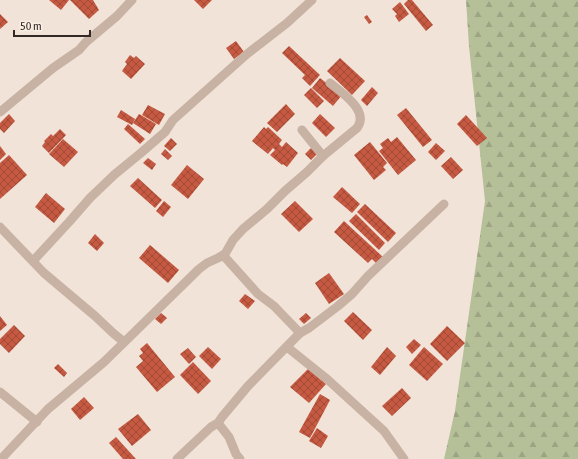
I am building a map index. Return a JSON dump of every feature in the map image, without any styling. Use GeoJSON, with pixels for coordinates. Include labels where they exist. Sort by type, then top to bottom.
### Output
{"type":"FeatureCollection","features":[{"type":"Feature","properties":{"kind":"street"},"geometry":{"type":"LineString","coordinates":[[0,112],[53,68],[79,50],[86,42],[117,16],[132,0]]}},
{"type":"Feature","properties":{"kind":"street"},"geometry":{"type":"LineString","coordinates":[[33,261],[90,198],[114,175],[165,132],[173,120],[247,54],[287,23],[312,0]]}},
{"type":"Feature","properties":{"kind":"street"},"geometry":{"type":"LineString","coordinates":[[1,459],[48,409],[104,362],[199,268],[225,254],[233,240],[243,229],[308,172],[323,156],[357,128],[360,124],[360,115],[355,105],[330,83]]}},
{"type":"Feature","properties":{"kind":"street"},"geometry":{"type":"LineString","coordinates":[[302,130],[323,156]]}},
{"type":"Feature","properties":{"kind":"street"},"geometry":{"type":"LineString","coordinates":[[177,459],[210,427],[218,423],[248,386],[300,333],[309,328],[352,294],[368,276],[444,204]]}},
{"type":"Feature","properties":{"kind":"street"},"geometry":{"type":"LineString","coordinates":[[0,227],[44,273],[124,342]]}},
{"type":"Feature","properties":{"kind":"street"},"geometry":{"type":"LineString","coordinates":[[223,255],[258,294],[274,306],[300,333]]}},
{"type":"Feature","properties":{"kind":"street"},"geometry":{"type":"LineString","coordinates":[[287,347],[327,380],[384,431],[404,459]]}},
{"type":"Feature","properties":{"kind":"street"},"geometry":{"type":"LineString","coordinates":[[0,392],[36,422]]}},
{"type":"Feature","properties":{"kind":"street"},"geometry":{"type":"LineString","coordinates":[[218,423],[230,437],[236,454],[240,459]]}},
{"type":"Feature","properties":{"kind":"green space"},"geometry":{"type":"Polygon","coordinates":[[[466,0],[578,0],[578,459],[444,459],[455,411],[485,201],[469,46],[466,0]]]}},
{"type":"Feature","properties":{"kind":"building"},"geometry":{"type":"Polygon","coordinates":[[[49,0],[69,0],[61,10],[49,0]]]}},
{"type":"Feature","properties":{"kind":"building"},"geometry":{"type":"Polygon","coordinates":[[[70,0],[93,0],[99,10],[89,19],[70,0]]]}},
{"type":"Feature","properties":{"kind":"building"},"geometry":{"type":"Polygon","coordinates":[[[194,0],[212,0],[203,9],[194,0]]]}},
{"type":"Feature","properties":{"kind":"building"},"geometry":{"type":"Polygon","coordinates":[[[408,0],[412,0],[433,25],[426,31],[404,4],[408,0]]]}},
{"type":"Feature","properties":{"kind":"building"},"geometry":{"type":"Polygon","coordinates":[[[400,2],[409,14],[399,22],[395,16],[397,14],[392,9],[400,2]]]}},
{"type":"Feature","properties":{"kind":"building"},"geometry":{"type":"Polygon","coordinates":[[[0,14],[8,22],[0,29],[0,14]]]}},
{"type":"Feature","properties":{"kind":"building"},"geometry":{"type":"Polygon","coordinates":[[[367,15],[372,22],[369,24],[364,17],[367,15]]]}},
{"type":"Feature","properties":{"kind":"building"},"geometry":{"type":"Polygon","coordinates":[[[236,41],[244,52],[234,59],[226,48],[236,41]]]}},
{"type":"Feature","properties":{"kind":"building"},"geometry":{"type":"Polygon","coordinates":[[[289,46],[320,75],[310,86],[302,78],[305,75],[282,53],[289,46]]]}},
{"type":"Feature","properties":{"kind":"building"},"geometry":{"type":"Polygon","coordinates":[[[130,55],[134,58],[136,56],[145,64],[131,79],[122,71],[127,64],[125,62],[130,55]]]}},
{"type":"Feature","properties":{"kind":"building"},"geometry":{"type":"Polygon","coordinates":[[[340,58],[365,81],[352,95],[327,71],[340,58]]]}},
{"type":"Feature","properties":{"kind":"building"},"geometry":{"type":"Polygon","coordinates":[[[320,78],[342,95],[333,106],[312,88],[320,78]]]}},
{"type":"Feature","properties":{"kind":"building"},"geometry":{"type":"Polygon","coordinates":[[[372,87],[378,93],[367,106],[361,100],[372,87]]]}},
{"type":"Feature","properties":{"kind":"building"},"geometry":{"type":"Polygon","coordinates":[[[311,88],[324,101],[317,108],[304,95],[311,88]]]}},
{"type":"Feature","properties":{"kind":"building"},"geometry":{"type":"Polygon","coordinates":[[[286,104],[295,114],[277,132],[267,123],[286,104]]]}},
{"type":"Feature","properties":{"kind":"building"},"geometry":{"type":"Polygon","coordinates":[[[148,105],[165,114],[159,125],[142,115],[148,105]]]}},
{"type":"Feature","properties":{"kind":"building"},"geometry":{"type":"Polygon","coordinates":[[[406,108],[432,140],[423,147],[397,115],[406,108]]]}},
{"type":"Feature","properties":{"kind":"building"},"geometry":{"type":"Polygon","coordinates":[[[121,110],[135,119],[132,125],[117,117],[121,110]]]}},
{"type":"Feature","properties":{"kind":"building"},"geometry":{"type":"Polygon","coordinates":[[[9,114],[15,121],[4,133],[0,129],[0,123],[9,114]]]}},
{"type":"Feature","properties":{"kind":"building"},"geometry":{"type":"Polygon","coordinates":[[[139,114],[156,124],[150,134],[133,123],[139,114]]]}},
{"type":"Feature","properties":{"kind":"building"},"geometry":{"type":"Polygon","coordinates":[[[320,114],[335,128],[326,137],[312,123],[320,114]]]}},
{"type":"Feature","properties":{"kind":"building"},"geometry":{"type":"Polygon","coordinates":[[[466,115],[487,138],[477,146],[457,124],[466,115]]]}},
{"type":"Feature","properties":{"kind":"building"},"geometry":{"type":"Polygon","coordinates":[[[128,124],[145,139],[140,144],[124,129],[128,124]]]}},
{"type":"Feature","properties":{"kind":"building"},"geometry":{"type":"Polygon","coordinates":[[[264,127],[266,129],[268,127],[282,140],[279,144],[282,147],[286,142],[298,153],[287,167],[283,164],[282,165],[270,155],[275,150],[273,148],[268,154],[252,141],[264,127]]]}},
{"type":"Feature","properties":{"kind":"building"},"geometry":{"type":"Polygon","coordinates":[[[60,129],[66,135],[49,153],[42,146],[45,142],[44,141],[51,134],[53,136],[60,129]]]}},
{"type":"Feature","properties":{"kind":"building"},"geometry":{"type":"Polygon","coordinates":[[[397,137],[416,160],[398,175],[379,151],[383,148],[380,144],[388,138],[391,142],[397,137]]]}},
{"type":"Feature","properties":{"kind":"building"},"geometry":{"type":"Polygon","coordinates":[[[171,138],[177,144],[170,151],[164,146],[171,138]]]}},
{"type":"Feature","properties":{"kind":"building"},"geometry":{"type":"Polygon","coordinates":[[[63,139],[78,152],[64,167],[49,154],[63,139]]]}},
{"type":"Feature","properties":{"kind":"building"},"geometry":{"type":"Polygon","coordinates":[[[370,142],[387,163],[383,167],[386,170],[374,180],[354,155],[370,142]]]}},
{"type":"Feature","properties":{"kind":"building"},"geometry":{"type":"Polygon","coordinates":[[[436,143],[445,151],[436,160],[428,152],[436,143]]]}},
{"type":"Feature","properties":{"kind":"building"},"geometry":{"type":"Polygon","coordinates":[[[0,146],[6,154],[0,160],[0,146]]]}},
{"type":"Feature","properties":{"kind":"building"},"geometry":{"type":"Polygon","coordinates":[[[311,148],[317,154],[311,160],[305,154],[311,148]]]}},
{"type":"Feature","properties":{"kind":"building"},"geometry":{"type":"Polygon","coordinates":[[[165,149],[172,156],[168,160],[161,154],[165,149]]]}},
{"type":"Feature","properties":{"kind":"building"},"geometry":{"type":"Polygon","coordinates":[[[9,155],[27,175],[0,199],[0,163],[9,155]]]}},
{"type":"Feature","properties":{"kind":"building"},"geometry":{"type":"Polygon","coordinates":[[[451,157],[463,170],[453,179],[441,166],[451,157]]]}},
{"type":"Feature","properties":{"kind":"building"},"geometry":{"type":"Polygon","coordinates":[[[148,158],[156,164],[152,170],[143,163],[148,158]]]}},
{"type":"Feature","properties":{"kind":"building"},"geometry":{"type":"Polygon","coordinates":[[[187,165],[204,179],[188,199],[171,185],[187,165]]]}},
{"type":"Feature","properties":{"kind":"building"},"geometry":{"type":"Polygon","coordinates":[[[138,178],[162,200],[155,208],[130,186],[138,178]]]}},
{"type":"Feature","properties":{"kind":"building"},"geometry":{"type":"Polygon","coordinates":[[[342,187],[360,204],[352,213],[333,197],[342,187]]]}},
{"type":"Feature","properties":{"kind":"building"},"geometry":{"type":"Polygon","coordinates":[[[46,193],[65,209],[54,223],[35,207],[46,193]]]}},
{"type":"Feature","properties":{"kind":"building"},"geometry":{"type":"Polygon","coordinates":[[[164,201],[171,207],[163,217],[156,211],[164,201]]]}},
{"type":"Feature","properties":{"kind":"building"},"geometry":{"type":"Polygon","coordinates":[[[295,201],[313,219],[299,232],[281,214],[295,201]]]}},
{"type":"Feature","properties":{"kind":"building"},"geometry":{"type":"Polygon","coordinates":[[[365,204],[396,233],[388,242],[357,212],[365,204]]]}},
{"type":"Feature","properties":{"kind":"building"},"geometry":{"type":"Polygon","coordinates":[[[356,214],[385,243],[379,250],[349,221],[356,214]]]}},
{"type":"Feature","properties":{"kind":"building"},"geometry":{"type":"Polygon","coordinates":[[[344,221],[383,257],[377,264],[372,259],[368,263],[334,232],[344,221]]]}},
{"type":"Feature","properties":{"kind":"building"},"geometry":{"type":"Polygon","coordinates":[[[95,234],[104,243],[97,251],[88,243],[95,234]]]}},
{"type":"Feature","properties":{"kind":"building"},"geometry":{"type":"Polygon","coordinates":[[[150,245],[179,270],[168,283],[139,258],[150,245]]]}},
{"type":"Feature","properties":{"kind":"building"},"geometry":{"type":"Polygon","coordinates":[[[329,273],[344,294],[329,304],[315,283],[329,273]]]}},
{"type":"Feature","properties":{"kind":"building"},"geometry":{"type":"Polygon","coordinates":[[[245,294],[255,301],[248,309],[239,301],[245,294]]]}},
{"type":"Feature","properties":{"kind":"building"},"geometry":{"type":"Polygon","coordinates":[[[353,312],[372,330],[363,340],[344,321],[353,312]]]}},
{"type":"Feature","properties":{"kind":"building"},"geometry":{"type":"Polygon","coordinates":[[[161,313],[167,318],[161,324],[155,319],[161,313]]]}},
{"type":"Feature","properties":{"kind":"building"},"geometry":{"type":"Polygon","coordinates":[[[306,313],[311,318],[304,324],[299,319],[306,313]]]}},
{"type":"Feature","properties":{"kind":"building"},"geometry":{"type":"Polygon","coordinates":[[[0,316],[7,325],[0,331],[0,316]]]}},
{"type":"Feature","properties":{"kind":"building"},"geometry":{"type":"Polygon","coordinates":[[[14,325],[25,336],[9,353],[0,344],[0,339],[14,325]]]}},
{"type":"Feature","properties":{"kind":"building"},"geometry":{"type":"Polygon","coordinates":[[[447,326],[465,343],[447,361],[430,344],[447,326]]]}},
{"type":"Feature","properties":{"kind":"building"},"geometry":{"type":"Polygon","coordinates":[[[414,339],[421,345],[412,354],[406,347],[414,339]]]}},
{"type":"Feature","properties":{"kind":"building"},"geometry":{"type":"Polygon","coordinates":[[[147,343],[175,377],[157,392],[136,367],[143,361],[139,356],[143,353],[140,349],[147,343]]]}},
{"type":"Feature","properties":{"kind":"building"},"geometry":{"type":"Polygon","coordinates":[[[208,347],[221,359],[212,369],[199,356],[208,347]]]}},
{"type":"Feature","properties":{"kind":"building"},"geometry":{"type":"Polygon","coordinates":[[[387,347],[396,356],[380,375],[371,367],[387,347]]]}},
{"type":"Feature","properties":{"kind":"building"},"geometry":{"type":"Polygon","coordinates":[[[424,347],[443,364],[427,381],[409,365],[424,347]]]}},
{"type":"Feature","properties":{"kind":"building"},"geometry":{"type":"Polygon","coordinates":[[[188,348],[196,357],[189,364],[180,354],[188,348]]]}},
{"type":"Feature","properties":{"kind":"building"},"geometry":{"type":"Polygon","coordinates":[[[193,362],[211,381],[198,394],[180,375],[193,362]]]}},
{"type":"Feature","properties":{"kind":"building"},"geometry":{"type":"Polygon","coordinates":[[[58,364],[67,373],[64,377],[54,368],[58,364]]]}},
{"type":"Feature","properties":{"kind":"building"},"geometry":{"type":"Polygon","coordinates":[[[308,369],[326,384],[309,403],[290,387],[308,369]]]}},
{"type":"Feature","properties":{"kind":"building"},"geometry":{"type":"Polygon","coordinates":[[[402,388],[411,398],[392,416],[382,406],[402,388]]]}},
{"type":"Feature","properties":{"kind":"building"},"geometry":{"type":"Polygon","coordinates":[[[320,394],[330,400],[310,438],[299,432],[320,394]]]}},
{"type":"Feature","properties":{"kind":"building"},"geometry":{"type":"Polygon","coordinates":[[[84,397],[94,408],[80,420],[71,409],[84,397]]]}},
{"type":"Feature","properties":{"kind":"building"},"geometry":{"type":"Polygon","coordinates":[[[138,414],[151,430],[132,446],[118,429],[138,414]]]}},
{"type":"Feature","properties":{"kind":"building"},"geometry":{"type":"Polygon","coordinates":[[[317,428],[328,436],[321,448],[309,441],[317,428]]]}},
{"type":"Feature","properties":{"kind":"building"},"geometry":{"type":"Polygon","coordinates":[[[116,437],[136,459],[123,459],[109,443],[116,437]]]}}]}
